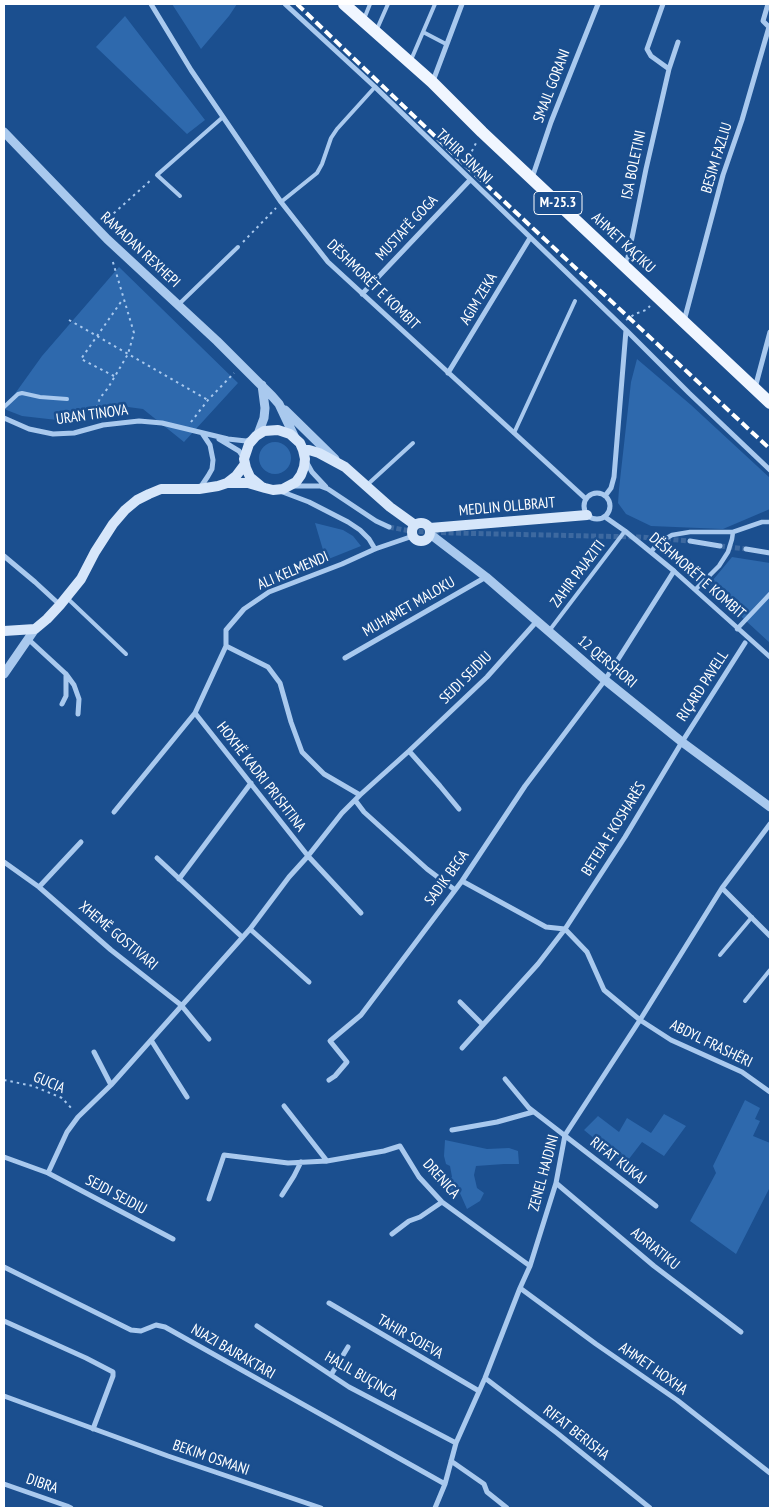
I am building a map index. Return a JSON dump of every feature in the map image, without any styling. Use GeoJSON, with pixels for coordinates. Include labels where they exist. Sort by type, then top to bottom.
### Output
{"type":"FeatureCollection","features":[{"type":"Feature","properties":{"kind":"main road","name":"AHMET KAÇIKU"},"geometry":{"type":"LineString","coordinates":[[344,4],[432,82],[482,132],[770,403]]}},
{"type":"Feature","properties":{"kind":"main road"},"geometry":{"type":"LineString","coordinates":[[4,631],[35,629],[63,602],[82,579],[95,552],[113,524],[137,500],[161,489],[199,489],[227,483],[248,483],[269,490],[278,490],[296,482],[304,467],[304,454],[296,438],[284,431],[264,431],[256,436],[246,452],[245,461],[250,477],[262,487]]}},
{"type":"Feature","properties":{"kind":"main road"},"geometry":{"type":"LineString","coordinates":[[304,454],[309,450],[337,461],[367,485],[414,530],[417,540],[423,540],[428,537],[430,531],[423,523],[414,530]]}},
{"type":"Feature","properties":{"kind":"main road"},"geometry":{"type":"LineString","coordinates":[[227,483],[236,476],[245,461]]}},
{"type":"Feature","properties":{"kind":"main road","name":"MEDLIN OLLBRAJT"},"geometry":{"type":"LineString","coordinates":[[430,531],[587,515]]}},
{"type":"Feature","properties":{"kind":"street","name":"DËSHMORËT E KOMBIT"},"geometry":{"type":"LineString","coordinates":[[151,4],[191,70],[281,202],[328,262],[586,499]]}},
{"type":"Feature","properties":{"kind":"street","name":"TAHIR SINANI"},"geometry":{"type":"LineString","coordinates":[[285,4],[375,87],[770,470]]}},
{"type":"Feature","properties":{"kind":"street"},"geometry":{"type":"LineString","coordinates":[[432,82],[462,4]]}},
{"type":"Feature","properties":{"kind":"street","name":"SMAJL GORANI"},"geometry":{"type":"LineString","coordinates":[[532,179],[551,122],[598,4]]}},
{"type":"Feature","properties":{"kind":"street"},"geometry":{"type":"LineString","coordinates":[[663,4],[647,49],[651,56],[670,69]]}},
{"type":"Feature","properties":{"kind":"street","name":"BESIM FAZLIU"},"geometry":{"type":"LineString","coordinates":[[684,322],[723,175],[742,120],[769,26],[762,21],[768,4]]}},
{"type":"Feature","properties":{"kind":"street","name":"ISA BOLETINI"},"geometry":{"type":"LineString","coordinates":[[626,267],[646,169],[678,42]]}},
{"type":"Feature","properties":{"kind":"street","name":"RAMADAN REXHEPI"},"geometry":{"type":"LineString","coordinates":[[4,132],[107,239],[262,385],[279,404],[296,438]]}},
{"type":"Feature","properties":{"kind":"street","name":"MUSTAFË GOGA"},"geometry":{"type":"LineString","coordinates":[[362,294],[470,180]]}},
{"type":"Feature","properties":{"kind":"street","name":"AGIM ZEKA"},"geometry":{"type":"LineString","coordinates":[[448,373],[530,238]]}},
{"type":"Feature","properties":{"kind":"street"},"geometry":{"type":"LineString","coordinates":[[605,496],[611,488],[614,477],[626,330]]}},
{"type":"Feature","properties":{"kind":"street"},"geometry":{"type":"LineString","coordinates":[[755,389],[770,332]]}},
{"type":"Feature","properties":{"kind":"street"},"geometry":{"type":"LineString","coordinates":[[214,437],[246,441],[256,436],[264,418],[265,408],[262,385]]}},
{"type":"Feature","properties":{"kind":"street"},"geometry":{"type":"LineString","coordinates":[[279,404],[337,461]]}},
{"type":"Feature","properties":{"kind":"street","name":"URAN TINOVA"},"geometry":{"type":"LineString","coordinates":[[4,418],[29,429],[53,434],[74,433],[103,425],[139,421],[186,428],[214,437]]}},
{"type":"Feature","properties":{"kind":"street"},"geometry":{"type":"LineString","coordinates":[[199,489],[212,469],[213,460],[210,445],[201,433]]}},
{"type":"Feature","properties":{"kind":"street"},"geometry":{"type":"LineString","coordinates":[[214,437],[239,452],[245,461]]}},
{"type":"Feature","properties":{"kind":"street"},"geometry":{"type":"LineString","coordinates":[[304,454],[312,472],[328,490]]}},
{"type":"Feature","properties":{"kind":"street"},"geometry":{"type":"LineString","coordinates":[[288,487],[299,485],[320,486],[389,527]]}},
{"type":"Feature","properties":{"kind":"street"},"geometry":{"type":"LineString","coordinates":[[278,490],[310,502],[348,522],[360,530],[375,549]]}},
{"type":"Feature","properties":{"kind":"street"},"geometry":{"type":"LineString","coordinates":[[597,493],[605,496],[610,506],[605,516],[595,519],[587,515],[584,507],[586,499],[597,493]]}},
{"type":"Feature","properties":{"kind":"street","name":"DËSHMORËT E KOMBIT"},"geometry":{"type":"LineString","coordinates":[[605,516],[674,570],[770,657]]}},
{"type":"Feature","properties":{"kind":"street"},"geometry":{"type":"LineString","coordinates":[[651,552],[658,543],[672,535],[690,532],[733,532],[762,522],[770,522]]}},
{"type":"Feature","properties":{"kind":"street","name":"ALI KELMENDI"},"geometry":{"type":"LineString","coordinates":[[114,812],[195,712],[226,646],[226,630],[244,609],[269,592],[342,564],[414,530]]}},
{"type":"Feature","properties":{"kind":"street","name":"12 QERSHORI"},"geometry":{"type":"LineString","coordinates":[[430,531],[549,630],[605,680],[682,742],[770,807]]}},
{"type":"Feature","properties":{"kind":"street"},"geometry":{"type":"LineString","coordinates":[[695,590],[719,566],[728,552],[733,532]]}},
{"type":"Feature","properties":{"kind":"street"},"geometry":{"type":"LineString","coordinates":[[690,541],[720,546]]}},
{"type":"Feature","properties":{"kind":"street"},"geometry":{"type":"LineString","coordinates":[[746,549],[770,553]]}},
{"type":"Feature","properties":{"kind":"street"},"geometry":{"type":"LineString","coordinates":[[4,556],[63,602]]}},
{"type":"Feature","properties":{"kind":"street","name":"SADIK BEGA"},"geometry":{"type":"LineString","coordinates":[[329,1080],[347,1062],[330,1041],[361,1015],[462,881],[525,786],[605,680],[674,570]]}},
{"type":"Feature","properties":{"kind":"street","name":"MUHAMET MALOKU"},"geometry":{"type":"LineString","coordinates":[[345,658],[486,577]]}},
{"type":"Feature","properties":{"kind":"street"},"geometry":{"type":"LineString","coordinates":[[737,629],[770,594]]}},
{"type":"Feature","properties":{"kind":"street","name":"SEJDI SEJDIU"},"geometry":{"type":"LineString","coordinates":[[48,1173],[67,1132],[78,1117],[110,1085],[250,929],[289,877],[342,813],[487,677],[537,620]]}},
{"type":"Feature","properties":{"kind":"street"},"geometry":{"type":"LineString","coordinates":[[4,674],[35,629]]}},
{"type":"Feature","properties":{"kind":"street"},"geometry":{"type":"LineString","coordinates":[[28,639],[66,674],[74,685],[79,699],[78,714]]}},
{"type":"Feature","properties":{"kind":"street","name":"RIÇARD PAVELL"},"geometry":{"type":"LineString","coordinates":[[682,742],[745,643]]}},
{"type":"Feature","properties":{"kind":"street"},"geometry":{"type":"LineString","coordinates":[[226,646],[268,667],[280,683],[302,752],[324,774],[360,795]]}},
{"type":"Feature","properties":{"kind":"street"},"geometry":{"type":"LineString","coordinates":[[62,704],[66,696],[66,674]]}},
{"type":"Feature","properties":{"kind":"street","name":"HOXHË KADRI PRISHTINA"},"geometry":{"type":"LineString","coordinates":[[195,712],[308,856],[361,913]]}},
{"type":"Feature","properties":{"kind":"street","name":"BETEJA E KOSHARËS"},"geometry":{"type":"LineString","coordinates":[[462,1048],[538,964],[565,929],[625,837],[682,742]]}},
{"type":"Feature","properties":{"kind":"street"},"geometry":{"type":"LineString","coordinates":[[409,751],[459,809]]}},
{"type":"Feature","properties":{"kind":"street"},"geometry":{"type":"LineString","coordinates":[[179,878],[251,783]]}},
{"type":"Feature","properties":{"kind":"street"},"geometry":{"type":"LineString","coordinates":[[355,800],[364,812],[427,869],[455,890]]}},
{"type":"Feature","properties":{"kind":"street","name":"ZENEL HAJDINI"},"geometry":{"type":"LineString","coordinates":[[435,1508],[456,1443],[485,1378],[530,1266],[556,1183],[565,1135],[640,1020],[722,888],[770,824]]}},
{"type":"Feature","properties":{"kind":"street"},"geometry":{"type":"LineString","coordinates":[[39,886],[81,842]]}},
{"type":"Feature","properties":{"kind":"street"},"geometry":{"type":"LineString","coordinates":[[157,858],[242,937]]}},
{"type":"Feature","properties":{"kind":"street","name":"XHEMË GOSTIVARI"},"geometry":{"type":"LineString","coordinates":[[4,862],[39,886],[111,950],[181,1005]]}},
{"type":"Feature","properties":{"kind":"street"},"geometry":{"type":"LineString","coordinates":[[462,881],[546,927],[565,929],[587,952],[604,990],[640,1020]]}},
{"type":"Feature","properties":{"kind":"street"},"geometry":{"type":"LineString","coordinates":[[722,888],[770,936]]}},
{"type":"Feature","properties":{"kind":"street"},"geometry":{"type":"LineString","coordinates":[[250,929],[309,982]]}},
{"type":"Feature","properties":{"kind":"street"},"geometry":{"type":"LineString","coordinates":[[460,1002],[483,1025]]}},
{"type":"Feature","properties":{"kind":"street"},"geometry":{"type":"LineString","coordinates":[[181,1005],[210,1039]]}},
{"type":"Feature","properties":{"kind":"street","name":"ABDYL FRASHËRI"},"geometry":{"type":"LineString","coordinates":[[640,1020],[671,1040],[742,1072],[770,1092]]}},
{"type":"Feature","properties":{"kind":"street"},"geometry":{"type":"LineString","coordinates":[[150,1040],[187,1097]]}},
{"type":"Feature","properties":{"kind":"street"},"geometry":{"type":"LineString","coordinates":[[94,1052],[110,1085]]}},
{"type":"Feature","properties":{"kind":"street","name":"RIFAT KUKAJ"},"geometry":{"type":"LineString","coordinates":[[504,1079],[533,1112],[656,1206]]}},
{"type":"Feature","properties":{"kind":"street"},"geometry":{"type":"LineString","coordinates":[[284,1106],[327,1161]]}},
{"type":"Feature","properties":{"kind":"street"},"geometry":{"type":"LineString","coordinates":[[452,1130],[497,1122],[533,1112]]}},
{"type":"Feature","properties":{"kind":"street","name":"DRENICA"},"geometry":{"type":"LineString","coordinates":[[209,1199],[224,1155],[288,1163],[327,1161],[384,1151],[400,1146],[419,1177],[442,1202],[530,1266]]}},
{"type":"Feature","properties":{"kind":"street","name":"SEJDI SEJDIU"},"geometry":{"type":"LineString","coordinates":[[4,1158],[48,1173],[172,1239]]}},
{"type":"Feature","properties":{"kind":"street"},"geometry":{"type":"LineString","coordinates":[[282,1195],[301,1162]]}},
{"type":"Feature","properties":{"kind":"street","name":"ADRIATIKU"},"geometry":{"type":"LineString","coordinates":[[556,1183],[654,1266],[741,1332]]}},
{"type":"Feature","properties":{"kind":"street"},"geometry":{"type":"LineString","coordinates":[[392,1234],[409,1221],[420,1217],[442,1202]]}},
{"type":"Feature","properties":{"kind":"street","name":"NJAZI BAJRAKTARI"},"geometry":{"type":"LineString","coordinates":[[4,1267],[131,1330],[141,1331],[156,1325],[165,1327],[444,1484]]}},
{"type":"Feature","properties":{"kind":"street","name":"AHMET HOXHA"},"geometry":{"type":"LineString","coordinates":[[520,1288],[677,1400],[770,1473]]}},
{"type":"Feature","properties":{"kind":"street","name":"TAHIR SOJEVA"},"geometry":{"type":"LineString","coordinates":[[329,1304],[479,1391]]}},
{"type":"Feature","properties":{"kind":"street"},"geometry":{"type":"LineString","coordinates":[[4,1321],[113,1372],[94,1429]]}},
{"type":"Feature","properties":{"kind":"street","name":"HALIL BUÇINCA"},"geometry":{"type":"LineString","coordinates":[[257,1326],[349,1387],[456,1443]]}},
{"type":"Feature","properties":{"kind":"street"},"geometry":{"type":"LineString","coordinates":[[331,1375],[348,1346]]}},
{"type":"Feature","properties":{"kind":"street","name":"RIFAT BERISHA"},"geometry":{"type":"LineString","coordinates":[[485,1378],[650,1508]]}},
{"type":"Feature","properties":{"kind":"street","name":"BEKIM OSMANI"},"geometry":{"type":"LineString","coordinates":[[4,1396],[321,1508]]}},
{"type":"Feature","properties":{"kind":"street"},"geometry":{"type":"LineString","coordinates":[[451,1461],[484,1484],[487,1492],[506,1508]]}},
{"type":"Feature","properties":{"kind":"street","name":"DIBRA"},"geometry":{"type":"LineString","coordinates":[[4,1484],[71,1508]]}},
{"type":"Feature","properties":{"kind":"lane"},"geometry":{"type":"LineString","coordinates":[[363,21],[370,4]]}},
{"type":"Feature","properties":{"kind":"lane"},"geometry":{"type":"LineString","coordinates":[[376,32],[388,4]]}},
{"type":"Feature","properties":{"kind":"lane"},"geometry":{"type":"LineString","coordinates":[[410,62],[435,4]]}},
{"type":"Feature","properties":{"kind":"lane"},"geometry":{"type":"LineString","coordinates":[[423,32],[446,44]]}},
{"type":"Feature","properties":{"kind":"lane"},"geometry":{"type":"LineString","coordinates":[[281,202],[317,173],[331,138],[337,129],[375,87]]}},
{"type":"Feature","properties":{"kind":"lane"},"geometry":{"type":"LineString","coordinates":[[180,196],[157,175],[223,116]]}},
{"type":"Feature","properties":{"kind":"lane"},"geometry":{"type":"LineString","coordinates":[[178,305],[238,247]]}},
{"type":"Feature","properties":{"kind":"lane"},"geometry":{"type":"LineString","coordinates":[[514,433],[575,301]]}},
{"type":"Feature","properties":{"kind":"lane"},"geometry":{"type":"LineString","coordinates":[[4,407],[18,394],[22,393],[40,397],[68,399]]}},
{"type":"Feature","properties":{"kind":"lane"},"geometry":{"type":"LineString","coordinates":[[367,485],[413,443]]}},
{"type":"Feature","properties":{"kind":"lane","name":"ZAHIR PAJAZITI"},"geometry":{"type":"LineString","coordinates":[[549,630],[625,531]]}},
{"type":"Feature","properties":{"kind":"lane"},"geometry":{"type":"LineString","coordinates":[[63,602],[126,654]]}},
{"type":"Feature","properties":{"kind":"lane"},"geometry":{"type":"LineString","coordinates":[[720,955],[752,917]]}},
{"type":"Feature","properties":{"kind":"lane"},"geometry":{"type":"LineString","coordinates":[[745,1001],[770,970]]}},
{"type":"Feature","properties":{"kind":"path"},"geometry":{"type":"LineString","coordinates":[[461,172],[482,132]]}},
{"type":"Feature","properties":{"kind":"path"},"geometry":{"type":"LineString","coordinates":[[97,229],[157,175]]}},
{"type":"Feature","properties":{"kind":"path"},"geometry":{"type":"LineString","coordinates":[[238,247],[281,202]]}},
{"type":"Feature","properties":{"kind":"path"},"geometry":{"type":"LineString","coordinates":[[89,429],[100,398],[128,354],[134,333],[107,239]]}},
{"type":"Feature","properties":{"kind":"path"},"geometry":{"type":"LineString","coordinates":[[621,325],[629,317],[646,310],[658,297]]}},
{"type":"Feature","properties":{"kind":"path"},"geometry":{"type":"LineString","coordinates":[[114,376],[81,358],[123,298]]}},
{"type":"Feature","properties":{"kind":"path"},"geometry":{"type":"LineString","coordinates":[[69,320],[208,400]]}},
{"type":"Feature","properties":{"kind":"path"},"geometry":{"type":"LineString","coordinates":[[186,428],[208,400],[241,365]]}},
{"type":"Feature","properties":{"kind":"path","name":"GUCIA"},"geometry":{"type":"LineString","coordinates":[[4,1080],[32,1086],[62,1098],[78,1117]]}},
{"type":"Feature","properties":{"kind":"shaded area"},"geometry":{"type":"Polygon","coordinates":[[[172,4],[237,4],[201,49],[172,4]]]}},
{"type":"Feature","properties":{"kind":"shaded area"},"geometry":{"type":"Polygon","coordinates":[[[125,16],[205,120],[187,134],[96,47],[125,16]]]}},
{"type":"Feature","properties":{"kind":"shaded area"},"geometry":{"type":"Polygon","coordinates":[[[119,267],[238,383],[184,442],[143,409],[113,405],[57,420],[22,416],[4,409],[42,356],[119,267]]]}},
{"type":"Feature","properties":{"kind":"shaded area"},"geometry":{"type":"Polygon","coordinates":[[[637,359],[691,405],[770,478],[770,509],[723,529],[651,526],[626,514],[618,503],[631,382],[637,359]]]}},
{"type":"Feature","properties":{"kind":"shaded area"},"geometry":{"type":"Polygon","coordinates":[[[275,442],[287,446],[291,458],[287,470],[275,474],[263,470],[259,458],[263,446],[275,442]]]}},
{"type":"Feature","properties":{"kind":"shaded area"},"geometry":{"type":"Polygon","coordinates":[[[315,523],[343,530],[353,536],[361,546],[326,560],[315,523]]]}},
{"type":"Feature","properties":{"kind":"shaded area"},"geometry":{"type":"Polygon","coordinates":[[[732,557],[770,563],[770,643],[708,586],[732,557]]]}},
{"type":"Feature","properties":{"kind":"shaded area"},"geometry":{"type":"Polygon","coordinates":[[[745,1100],[760,1108],[755,1119],[760,1121],[753,1136],[770,1143],[770,1187],[736,1254],[690,1221],[716,1173],[713,1166],[745,1100]]]}},
{"type":"Feature","properties":{"kind":"shaded area"},"geometry":{"type":"Polygon","coordinates":[[[664,1114],[686,1126],[664,1156],[642,1142],[625,1164],[584,1130],[598,1116],[619,1132],[627,1118],[651,1133],[664,1114]]]}},
{"type":"Feature","properties":{"kind":"shaded area"},"geometry":{"type":"Polygon","coordinates":[[[445,1140],[487,1149],[509,1148],[518,1151],[519,1164],[476,1166],[474,1175],[477,1188],[484,1193],[480,1201],[467,1209],[459,1191],[448,1195],[444,1184],[452,1177],[450,1166],[446,1164],[444,1156],[445,1140]]]}},
{"type":"Feature","properties":{"kind":"tunnel"},"geometry":{"type":"LineString","coordinates":[[389,527],[410,531],[452,533],[639,537],[690,541]]}},
{"type":"Feature","properties":{"kind":"tunnel"},"geometry":{"type":"LineString","coordinates":[[720,546],[746,549]]}},
{"type":"Feature","properties":{"kind":"railway"},"geometry":{"type":"LineString","coordinates":[[297,4],[465,165],[770,449]]}}]}
